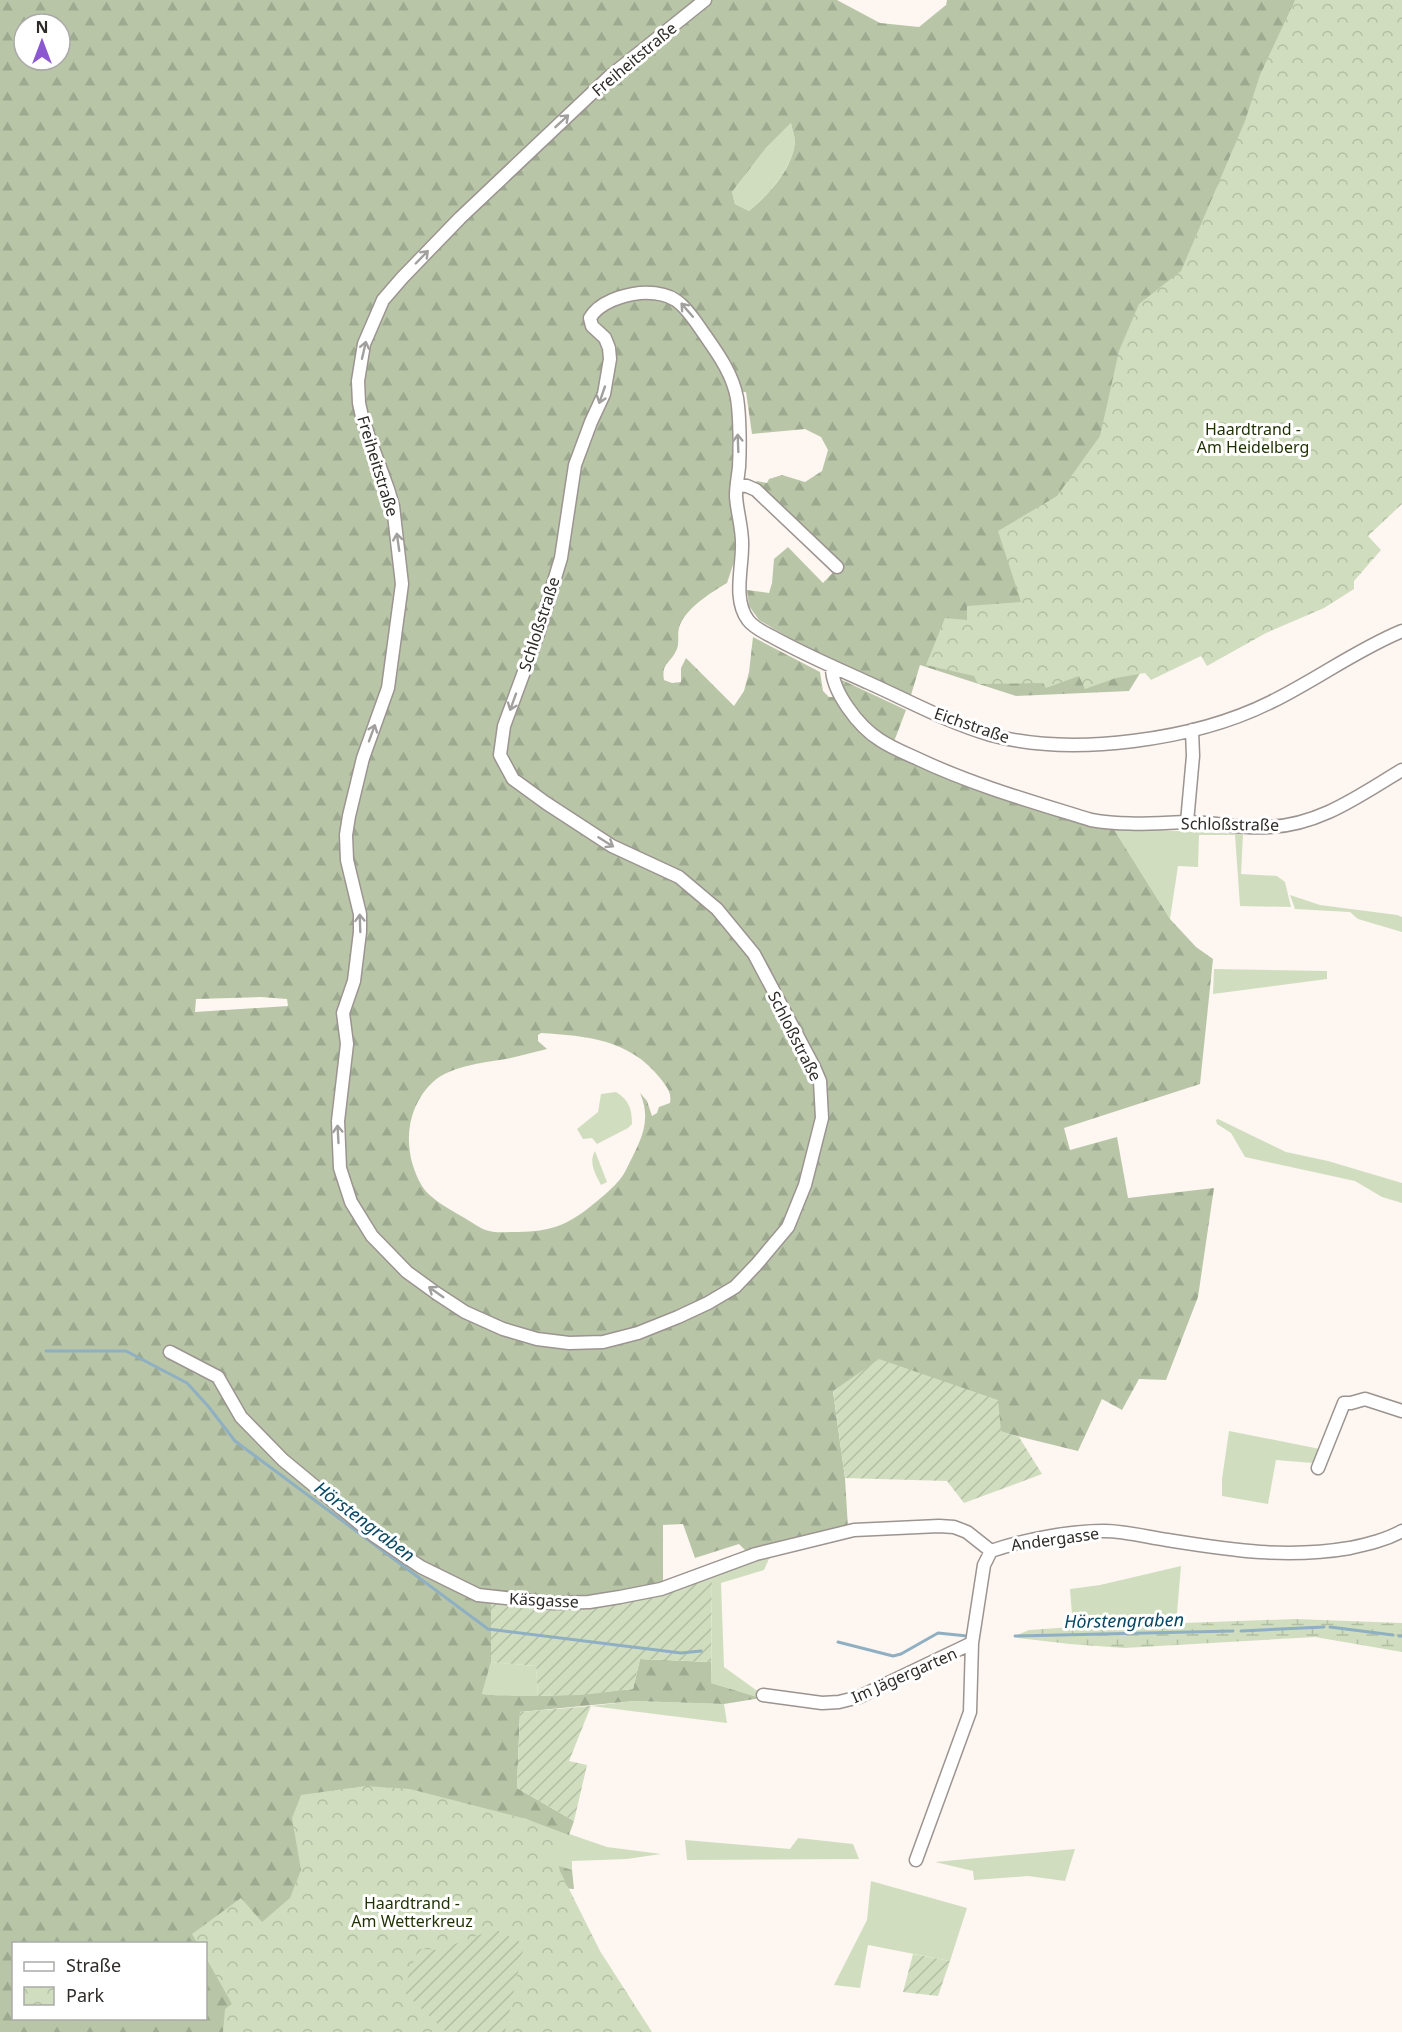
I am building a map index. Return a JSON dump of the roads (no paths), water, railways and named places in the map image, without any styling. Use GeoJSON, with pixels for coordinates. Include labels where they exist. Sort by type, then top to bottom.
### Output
{"type":"FeatureCollection","features":[{"type":"Feature","properties":{"kind":"street","name":"Freiheitstraße"},"geometry":{"type":"LineString","coordinates":[[349,994],[354,981],[359,947],[360,914],[347,860],[348,826],[363,758],[388,688],[402,584],[393,506],[363,421],[359,403],[358,381],[364,344],[383,300],[460,218],[609,77],[705,0]]}},
{"type":"Feature","properties":{"kind":"street","name":"Schloßstraße"},"geometry":{"type":"LineString","coordinates":[[349,994],[343,1013],[347,1044],[338,1128],[340,1168],[351,1202],[372,1236],[407,1272],[465,1312],[503,1329],[537,1339],[569,1343],[603,1342],[638,1333],[708,1303],[735,1287],[788,1227],[805,1185],[822,1118],[820,1081],[754,954],[717,909],[679,877],[612,846],[546,803],[513,779],[500,755],[504,726],[538,634],[561,558],[575,465],[604,394],[610,358],[609,348],[606,338],[592,326],[590,318],[594,312],[628,295],[650,293],[672,297],[688,310],[716,350],[733,382],[737,400],[739,464],[737,502],[742,545],[739,591],[743,613],[748,621],[761,630],[832,666],[831,673],[843,702],[879,740],[948,773],[1091,820],[1110,823],[1149,825],[1187,822],[1270,827],[1301,822],[1355,799],[1402,770]]}},
{"type":"Feature","properties":{"kind":"street"},"geometry":{"type":"LineString","coordinates":[[737,485],[756,490],[837,567]]}},
{"type":"Feature","properties":{"kind":"street","name":"Eichstraße"},"geometry":{"type":"LineString","coordinates":[[832,666],[959,723],[990,734],[1036,743],[1083,745],[1117,743],[1192,730],[1269,704],[1372,645],[1402,631]]}},
{"type":"Feature","properties":{"kind":"street"},"geometry":{"type":"LineString","coordinates":[[1187,822],[1193,756],[1192,730]]}},
{"type":"Feature","properties":{"kind":"street","name":"Käsgasse"},"geometry":{"type":"LineString","coordinates":[[170,1352],[218,1377],[241,1417],[283,1460],[375,1536],[421,1567],[478,1595],[553,1604],[620,1597],[661,1588],[756,1554],[854,1530],[954,1527],[967,1532],[991,1551]]}},
{"type":"Feature","properties":{"kind":"street"},"geometry":{"type":"LineString","coordinates":[[1318,1468],[1344,1403],[1365,1399],[1402,1411]]}},
{"type":"Feature","properties":{"kind":"street","name":"Andergasse"},"geometry":{"type":"LineString","coordinates":[[916,1860],[970,1712],[972,1643],[984,1565],[991,1551],[1026,1541],[1104,1531],[1209,1547],[1299,1554],[1358,1546],[1390,1537],[1402,1531]]}},
{"type":"Feature","properties":{"kind":"street","name":"Im Jägergarten"},"geometry":{"type":"LineString","coordinates":[[763,1695],[822,1703],[849,1700],[972,1643]]}},
{"type":"Feature","properties":{"kind":"waterway","name":"Hörstengraben"},"geometry":{"type":"LineString","coordinates":[[46,1351],[126,1351],[187,1383],[235,1441],[488,1629],[681,1653],[701,1651]]}},
{"type":"Feature","properties":{"kind":"waterway","name":"Hörstengraben"},"geometry":{"type":"LineString","coordinates":[[1241,1631],[1324,1627]]}},
{"type":"Feature","properties":{"kind":"waterway","name":"Hörstengraben"},"geometry":{"type":"LineString","coordinates":[[1330,1627],[1393,1635]]}},
{"type":"Feature","properties":{"kind":"waterway","name":"Hörstengraben"},"geometry":{"type":"LineString","coordinates":[[1015,1636],[1233,1631]]}},
{"type":"Feature","properties":{"kind":"waterway","name":"Hörstengraben"},"geometry":{"type":"LineString","coordinates":[[838,1642],[893,1656],[901,1654],[938,1633],[967,1636]]}},
{"type":"Feature","properties":{"kind":"park label","name":"Haardtrand - Am Heidelberg"},"geometry":{"type":"Point","coordinates":[1253,438]}},
{"type":"Feature","properties":{"kind":"park label","name":"Haardtrand - Am Wetterkreuz"},"geometry":{"type":"Point","coordinates":[412,1912]}}]}
